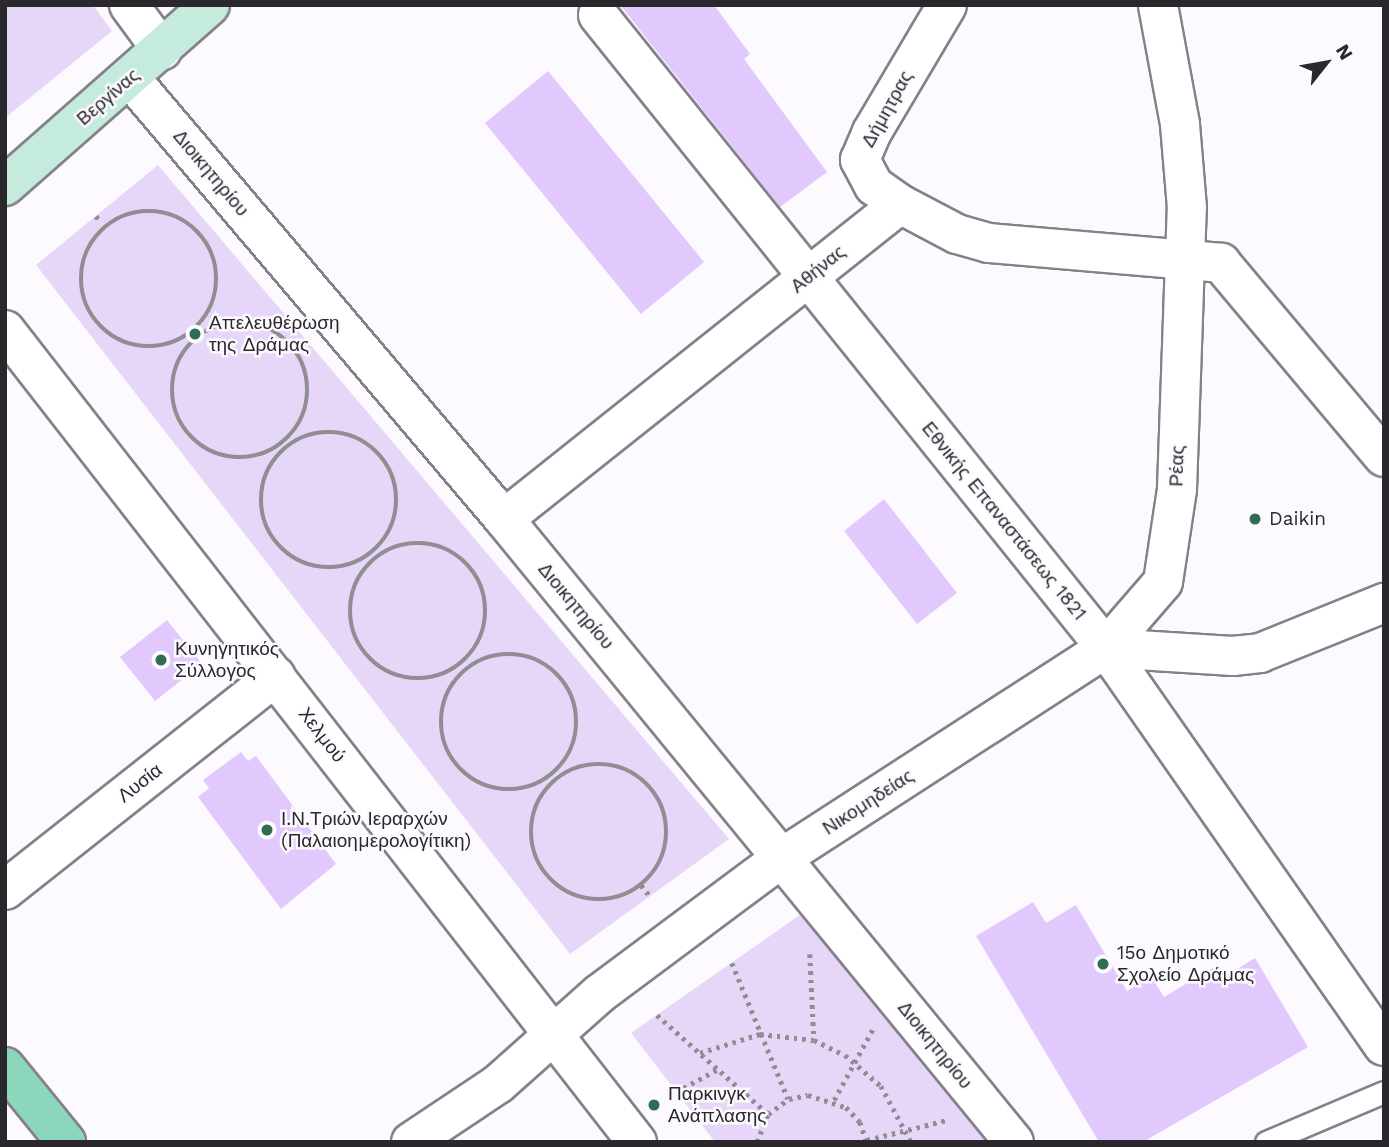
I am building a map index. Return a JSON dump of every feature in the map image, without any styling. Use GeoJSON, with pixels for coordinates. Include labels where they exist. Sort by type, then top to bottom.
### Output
{"type":"FeatureCollection","features":[{"type":"Feature","properties":{"kind":"main road","name":"Βεργίνας"},"geometry":{"type":"LineString","coordinates":[[5,186],[162,50],[209,5]]}},
{"type":"Feature","properties":{"kind":"main road"},"geometry":{"type":"LineString","coordinates":[[5,1067],[66,1142]]}},
{"type":"Feature","properties":{"kind":"street"},"geometry":{"type":"LineString","coordinates":[[129,5],[162,50]]}},
{"type":"Feature","properties":{"kind":"street","name":"Δήμητρας"},"geometry":{"type":"LineString","coordinates":[[900,204],[874,187],[860,160],[872,132],[947,5]]}},
{"type":"Feature","properties":{"kind":"street"},"geometry":{"type":"LineString","coordinates":[[1166,8],[1180,124],[1186,261]]}},
{"type":"Feature","properties":{"kind":"street","name":"Εθνικής Επαναστάσεως 1821"},"geometry":{"type":"LineString","coordinates":[[598,15],[1106,648],[1384,1046]]}},
{"type":"Feature","properties":{"kind":"street","name":"Διοικητηρίου"},"geometry":{"type":"LineString","coordinates":[[130,78],[504,519],[1014,1142]]}},
{"type":"Feature","properties":{"kind":"street"},"geometry":{"type":"LineString","coordinates":[[900,204],[957,234],[989,243],[1226,266],[1371,415],[1384,457]]}},
{"type":"Feature","properties":{"kind":"street","name":"Αθήνας"},"geometry":{"type":"LineString","coordinates":[[504,519],[900,204]]}},
{"type":"Feature","properties":{"kind":"street","name":"Ρέας"},"geometry":{"type":"LineString","coordinates":[[1106,648],[1158,592],[1169,568],[1177,489],[1186,261]]}},
{"type":"Feature","properties":{"kind":"street","name":"Χελμού"},"geometry":{"type":"LineString","coordinates":[[5,330],[637,1142]]}},
{"type":"Feature","properties":{"kind":"street"},"geometry":{"type":"LineString","coordinates":[[1106,648],[1233,656],[1260,653],[1384,603]]}},
{"type":"Feature","properties":{"kind":"street","name":"Νικομηδείας"},"geometry":{"type":"LineString","coordinates":[[411,1142],[498,1084],[599,993],[783,857],[1106,648]]}},
{"type":"Feature","properties":{"kind":"street","name":"Λυσία"},"geometry":{"type":"LineString","coordinates":[[5,890],[276,676]]}},
{"type":"Feature","properties":{"kind":"lane"},"geometry":{"type":"LineString","coordinates":[[1266,1142],[1384,1092]]}},
{"type":"Feature","properties":{"kind":"path"},"geometry":{"type":"LineString","coordinates":[[156,211],[185,221],[197,230],[214,256],[217,286],[208,315],[191,333],[172,343],[142,346],[127,344],[102,327],[85,302],[82,272],[101,231],[126,215],[156,211]]}},
{"type":"Feature","properties":{"kind":"path"},"geometry":{"type":"LineString","coordinates":[[96,216],[100,221]]}},
{"type":"Feature","properties":{"kind":"path"},"geometry":{"type":"LineString","coordinates":[[284,447],[272,465],[261,494],[266,523],[282,549],[293,558],[323,568],[352,565],[373,556],[395,547],[425,543],[466,562],[482,588],[486,618],[477,647],[461,664],[442,675],[412,678],[371,659],[355,634],[351,604],[361,575],[373,556],[387,536],[397,508],[393,478],[381,457],[365,443],[336,433],[306,436],[284,447],[263,454],[233,458],[205,449],[183,427],[173,383],[182,355],[196,339],[217,326],[247,323],[276,332],[298,354],[308,397],[298,426],[284,447]]}},
{"type":"Feature","properties":{"kind":"path"},"geometry":{"type":"LineString","coordinates":[[191,333],[196,339]]}},
{"type":"Feature","properties":{"kind":"path"},"geometry":{"type":"LineString","coordinates":[[553,777],[541,796],[531,825],[542,868],[563,889],[592,899],[622,896],[641,885],[657,868],[666,839],[663,809],[646,783],[634,774],[605,764],[576,768],[553,777],[532,786],[502,790],[474,780],[452,759],[441,715],[451,686],[465,669],[486,658],[516,654],[545,664],[566,685],[577,714],[576,729],[567,758],[553,777]]}},
{"type":"Feature","properties":{"kind":"path"},"geometry":{"type":"LineString","coordinates":[[461,664],[465,669]]}},
{"type":"Feature","properties":{"kind":"path"},"geometry":{"type":"LineString","coordinates":[[641,885],[650,896]]}},
{"type":"Feature","properties":{"kind":"path"},"geometry":{"type":"LineString","coordinates":[[809,945],[814,1040]]}},
{"type":"Feature","properties":{"kind":"path"},"geometry":{"type":"LineString","coordinates":[[732,963],[788,1099]]}},
{"type":"Feature","properties":{"kind":"path"},"geometry":{"type":"LineString","coordinates":[[657,1015],[768,1114]]}},
{"type":"Feature","properties":{"kind":"path"},"geometry":{"type":"LineString","coordinates":[[834,1100],[877,1021]]}},
{"type":"Feature","properties":{"kind":"path"},"geometry":{"type":"LineString","coordinates":[[700,1053],[760,1034],[814,1040],[855,1062],[881,1086],[907,1130],[911,1142]]}},
{"type":"Feature","properties":{"kind":"path"},"geometry":{"type":"LineString","coordinates":[[676,1092],[718,1069]]}},
{"type":"Feature","properties":{"kind":"path"},"geometry":{"type":"LineString","coordinates":[[757,1142],[768,1114],[788,1099],[808,1095],[834,1100],[853,1114],[867,1141],[953,1118]]}},
{"type":"Feature","properties":{"kind":"shaded area"},"geometry":{"type":"Polygon","coordinates":[[[5,5],[93,5],[112,31],[5,118],[5,5]]]}},
{"type":"Feature","properties":{"kind":"shaded area"},"geometry":{"type":"Polygon","coordinates":[[[158,165],[729,839],[570,954],[36,265],[158,165]]]}},
{"type":"Feature","properties":{"kind":"shaded area"},"geometry":{"type":"Polygon","coordinates":[[[804,912],[986,1142],[715,1142],[631,1033],[804,912]]]}},
{"type":"Feature","properties":{"kind":"building"},"geometry":{"type":"Polygon","coordinates":[[[620,5],[714,5],[750,54],[744,59],[827,172],[780,207],[620,5]]]}},
{"type":"Feature","properties":{"kind":"building"},"geometry":{"type":"Polygon","coordinates":[[[548,71],[704,262],[641,314],[485,123],[548,71]]]}},
{"type":"Feature","properties":{"kind":"building"},"geometry":{"type":"Polygon","coordinates":[[[884,499],[957,593],[917,624],[844,531],[884,499]]]}},
{"type":"Feature","properties":{"kind":"building","name":"Κυνηγητικός Σύλλογος"},"geometry":{"type":"Polygon","coordinates":[[[167,620],[202,664],[155,701],[120,657],[167,620]]]}},
{"type":"Feature","properties":{"kind":"building","name":"Ι.Ν.Τριών Ιεραρχών (Παλαιοημερολογίτικη)"},"geometry":{"type":"Polygon","coordinates":[[[241,752],[248,761],[256,756],[336,864],[281,909],[198,797],[209,788],[203,780],[241,752]]]}},
{"type":"Feature","properties":{"kind":"building"},"geometry":{"type":"Polygon","coordinates":[[[1033,902],[1046,923],[1076,905],[1127,991],[1151,976],[1164,997],[1216,966],[1223,978],[1255,958],[1308,1047],[1143,1142],[1099,1142],[976,936],[1033,902]]]}},
{"type":"Feature","properties":{"kind":"place","name":"Απελευθέρωση της Δράμας"},"geometry":{"type":"Point","coordinates":[195,334]}},
{"type":"Feature","properties":{"kind":"place","name":"Daikin"},"geometry":{"type":"Point","coordinates":[1255,519]}},
{"type":"Feature","properties":{"kind":"place","name":"Κυνηγητικός Σύλλογος"},"geometry":{"type":"Point","coordinates":[161,660]}},
{"type":"Feature","properties":{"kind":"place","name":"Ι.Ν.Τριών Ιεραρχών (Παλαιοημερολογίτικη)"},"geometry":{"type":"Point","coordinates":[267,830]}},
{"type":"Feature","properties":{"kind":"place","name":"15ο Δημοτικό Σχολείο Δράμας"},"geometry":{"type":"Point","coordinates":[1103,964]}},
{"type":"Feature","properties":{"kind":"place","name":"Παρκινγκ Ανάπλασης"},"geometry":{"type":"Point","coordinates":[654,1105]}}]}
